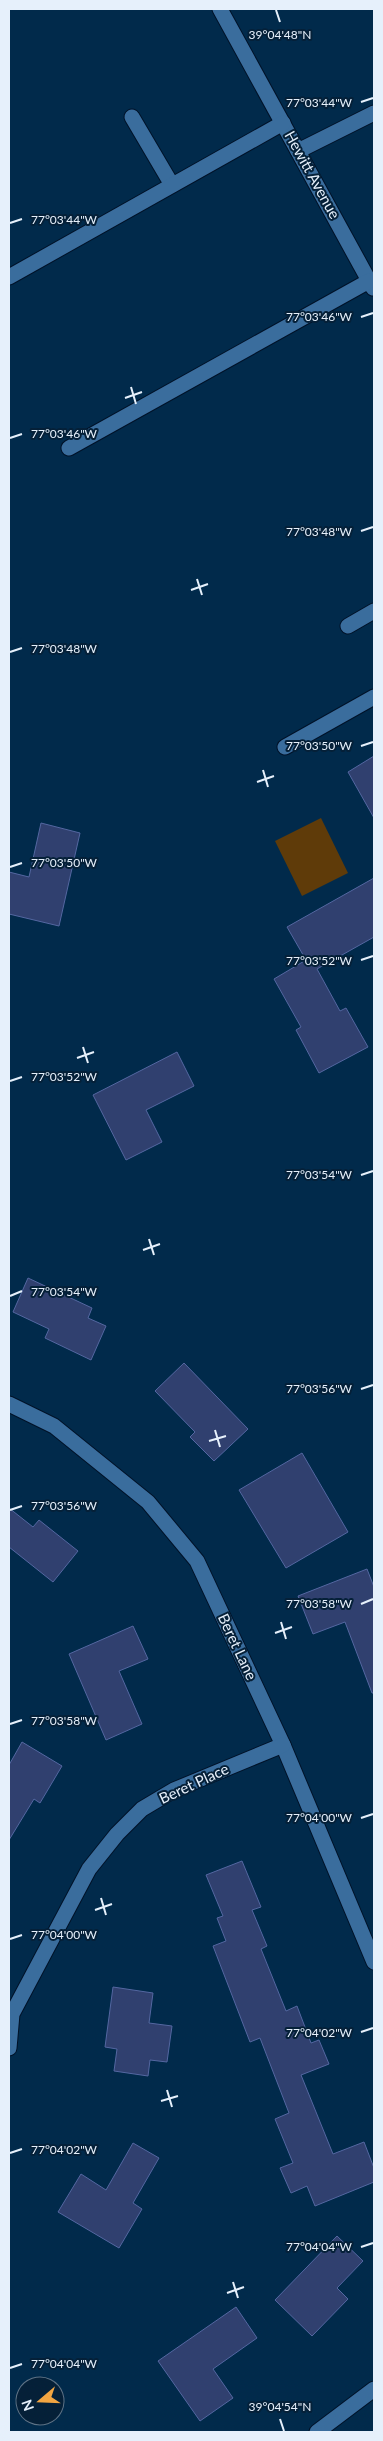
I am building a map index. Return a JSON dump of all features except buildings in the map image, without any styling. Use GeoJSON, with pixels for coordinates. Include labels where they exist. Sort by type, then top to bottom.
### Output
{"type":"FeatureCollection","features":[{"type":"Feature","properties":{"kind":"street","name":"Hewitt Avenue"},"geometry":{"type":"LineString","coordinates":[[220,9],[372,285]]}},
{"type":"Feature","properties":{"kind":"street"},"geometry":{"type":"LineString","coordinates":[[298,151],[374,113]]}},
{"type":"Feature","properties":{"kind":"street"},"geometry":{"type":"LineString","coordinates":[[132,117],[172,185]]}},
{"type":"Feature","properties":{"kind":"street"},"geometry":{"type":"LineString","coordinates":[[9,277],[283,123]]}},
{"type":"Feature","properties":{"kind":"street"},"geometry":{"type":"LineString","coordinates":[[69,448],[372,285]]}},
{"type":"Feature","properties":{"kind":"street"},"geometry":{"type":"LineString","coordinates":[[348,626],[374,611]]}},
{"type":"Feature","properties":{"kind":"street"},"geometry":{"type":"LineString","coordinates":[[284,747],[374,697]]}},
{"type":"Feature","properties":{"kind":"street","name":"Beret Lane"},"geometry":{"type":"LineString","coordinates":[[9,1404],[54,1426],[148,1502],[198,1561],[283,1745],[374,1962]]}},
{"type":"Feature","properties":{"kind":"street","name":"Beret Place"},"geometry":{"type":"LineString","coordinates":[[9,2048],[12,2014],[20,1998],[89,1869],[117,1834],[142,1809],[174,1790],[283,1745]]}},
{"type":"Feature","properties":{"kind":"street"},"geometry":{"type":"LineString","coordinates":[[317,2432],[374,2389]]}},
{"type":"Feature","properties":{"kind":"shaded area"},"geometry":{"type":"Polygon","coordinates":[[[321,818],[348,873],[302,896],[275,841],[321,818]]]}}]}
